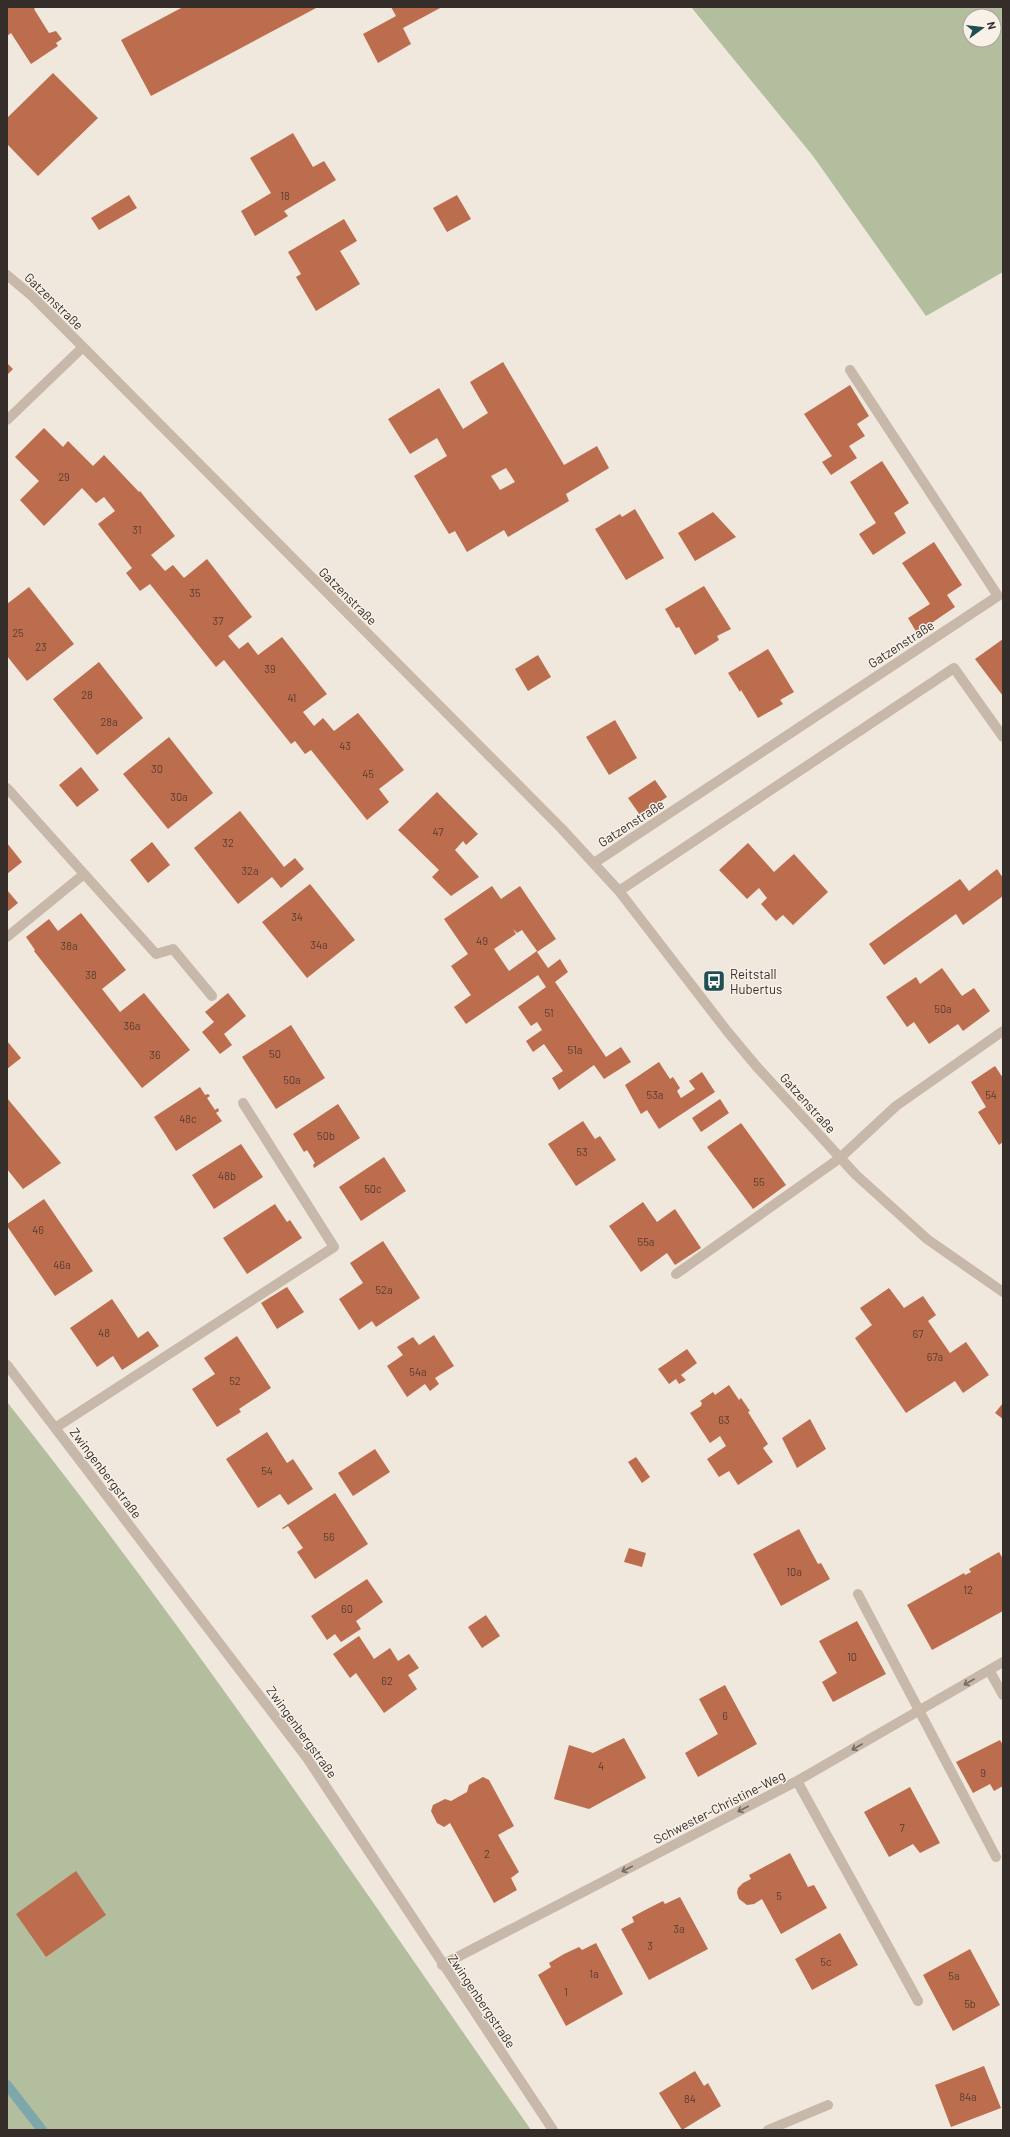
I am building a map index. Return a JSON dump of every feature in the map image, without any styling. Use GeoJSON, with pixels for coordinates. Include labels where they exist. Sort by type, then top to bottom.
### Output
{"type":"FeatureCollection","features":[{"type":"Feature","properties":{"kind":"street","name":"Gatzenstraße"},"geometry":{"type":"LineString","coordinates":[[7,275],[32,296],[83,347],[522,788],[594,863],[619,891],[727,1031],[840,1158],[878,1197],[926,1239],[1003,1292]]}},
{"type":"Feature","properties":{"kind":"street","name":"Gatzenstraße"},"geometry":{"type":"LineString","coordinates":[[7,420],[83,347]]}},
{"type":"Feature","properties":{"kind":"street","name":"Gatzenstraße"},"geometry":{"type":"LineString","coordinates":[[594,863],[1000,594],[850,370]]}},
{"type":"Feature","properties":{"kind":"street"},"geometry":{"type":"LineString","coordinates":[[619,891],[954,668],[1003,737]]}},
{"type":"Feature","properties":{"kind":"street"},"geometry":{"type":"LineString","coordinates":[[7,788],[156,954],[173,949],[212,996]]}},
{"type":"Feature","properties":{"kind":"street"},"geometry":{"type":"LineString","coordinates":[[7,936],[84,874]]}},
{"type":"Feature","properties":{"kind":"street"},"geometry":{"type":"LineString","coordinates":[[676,1274],[840,1158],[896,1106],[1003,1030]]}},
{"type":"Feature","properties":{"kind":"street"},"geometry":{"type":"LineString","coordinates":[[55,1428],[334,1246],[243,1104]]}},
{"type":"Feature","properties":{"kind":"street","name":"Zwingenbergstraße"},"geometry":{"type":"LineString","coordinates":[[7,1365],[307,1758],[442,1965],[553,2130]]}},
{"type":"Feature","properties":{"kind":"street"},"geometry":{"type":"LineString","coordinates":[[858,1594],[996,1857]]}},
{"type":"Feature","properties":{"kind":"street","name":"Schwester-Christine-Weg"},"geometry":{"type":"LineString","coordinates":[[442,1965],[798,1781],[1003,1662]]}},
{"type":"Feature","properties":{"kind":"street"},"geometry":{"type":"LineString","coordinates":[[989,1670],[1003,1695]]}},
{"type":"Feature","properties":{"kind":"street"},"geometry":{"type":"LineString","coordinates":[[798,1781],[918,2001]]}},
{"type":"Feature","properties":{"kind":"street"},"geometry":{"type":"LineString","coordinates":[[768,2130],[828,2105]]}},
{"type":"Feature","properties":{"kind":"green space"},"geometry":{"type":"Polygon","coordinates":[[[691,7],[1003,7],[1003,272],[926,316],[813,156],[691,7]]]}},
{"type":"Feature","properties":{"kind":"green space"},"geometry":{"type":"Polygon","coordinates":[[[7,1402],[76,1490],[143,1580],[275,1762],[531,2130],[7,2130],[7,1402]]]}},
{"type":"Feature","properties":{"kind":"building"},"geometry":{"type":"Polygon","coordinates":[[[7,7],[37,7],[34,9],[49,33],[56,31],[62,39],[56,43],[58,46],[31,64],[11,33],[7,36],[7,7]]]}},
{"type":"Feature","properties":{"kind":"building"},"geometry":{"type":"Polygon","coordinates":[[[183,7],[318,7],[151,96],[121,40],[183,7]]]}},
{"type":"Feature","properties":{"kind":"building"},"geometry":{"type":"Polygon","coordinates":[[[391,7],[442,7],[403,28],[411,44],[378,63],[363,34],[396,16],[391,7]]]}},
{"type":"Feature","properties":{"kind":"building"},"geometry":{"type":"Polygon","coordinates":[[[53,73],[98,118],[38,176],[7,144],[7,118],[53,73]]]}},
{"type":"Feature","properties":{"kind":"building"},"geometry":{"type":"Polygon","coordinates":[[[293,133],[313,167],[324,161],[336,180],[284,211],[288,216],[255,236],[241,211],[271,193],[250,158],[293,133]]]}},
{"type":"Feature","properties":{"kind":"building"},"geometry":{"type":"Polygon","coordinates":[[[129,195],[137,208],[99,230],[91,218],[129,195]]]}},
{"type":"Feature","properties":{"kind":"building"},"geometry":{"type":"Polygon","coordinates":[[[457,195],[471,219],[447,232],[433,208],[457,195]]]}},
{"type":"Feature","properties":{"kind":"building"},"geometry":{"type":"Polygon","coordinates":[[[344,219],[357,241],[340,251],[360,284],[316,311],[296,277],[301,274],[288,252],[344,219]]]}},
{"type":"Feature","properties":{"kind":"building"},"geometry":{"type":"Polygon","coordinates":[[[503,362],[564,465],[597,446],[609,468],[566,494],[569,501],[508,537],[504,530],[467,552],[455,531],[449,534],[414,476],[447,456],[437,438],[410,454],[388,419],[439,388],[463,429],[488,413],[470,382],[503,362]],[[506,468],[491,476],[500,490],[515,482],[506,468]]]}},
{"type":"Feature","properties":{"kind":"building"},"geometry":{"type":"Polygon","coordinates":[[[7,363],[13,369],[7,375],[7,363]]]}},
{"type":"Feature","properties":{"kind":"building"},"geometry":{"type":"Polygon","coordinates":[[[850,385],[869,416],[857,424],[865,436],[849,446],[857,458],[831,475],[822,462],[832,456],[804,414],[850,385]]]}},
{"type":"Feature","properties":{"kind":"building"},"geometry":{"type":"Polygon","coordinates":[[[44,428],[63,447],[68,441],[93,466],[104,455],[139,492],[140,491],[175,536],[151,555],[165,571],[173,565],[184,578],[207,559],[252,617],[228,636],[239,649],[248,642],[258,655],[282,637],[327,694],[303,712],[314,726],[323,718],[334,731],[358,713],[404,770],[379,789],[389,802],[367,820],[311,750],[305,754],[295,741],[291,744],[224,660],[216,667],[150,584],[140,591],[126,573],[132,568],[98,524],[115,511],[104,497],[96,503],[82,488],[44,526],[20,500],[39,481],[15,457],[44,428]]]}},
{"type":"Feature","properties":{"kind":"building"},"geometry":{"type":"Polygon","coordinates":[[[882,461],[909,503],[894,513],[906,533],[873,555],[859,534],[876,523],[850,482],[882,461]]]}},
{"type":"Feature","properties":{"kind":"building"},"geometry":{"type":"Polygon","coordinates":[[[635,509],[664,558],[626,580],[595,529],[620,514],[622,517],[635,509]]]}},
{"type":"Feature","properties":{"kind":"building"},"geometry":{"type":"Polygon","coordinates":[[[713,512],[736,537],[695,561],[678,533],[713,512]]]}},
{"type":"Feature","properties":{"kind":"building"},"geometry":{"type":"Polygon","coordinates":[[[934,542],[962,585],[947,595],[955,607],[917,633],[908,618],[930,604],[902,563],[934,542]]]}},
{"type":"Feature","properties":{"kind":"building"},"geometry":{"type":"Polygon","coordinates":[[[704,586],[731,629],[717,636],[719,640],[695,655],[679,627],[676,628],[665,609],[704,586]]]}},
{"type":"Feature","properties":{"kind":"building"},"geometry":{"type":"Polygon","coordinates":[[[29,587],[74,644],[27,681],[7,656],[7,604],[29,587]]]}},
{"type":"Feature","properties":{"kind":"building"},"geometry":{"type":"Polygon","coordinates":[[[1003,639],[1003,696],[975,659],[1003,639]]]}},
{"type":"Feature","properties":{"kind":"building"},"geometry":{"type":"Polygon","coordinates":[[[768,649],[794,692],[780,700],[783,704],[758,718],[741,690],[740,692],[728,673],[768,649]]]}},
{"type":"Feature","properties":{"kind":"building"},"geometry":{"type":"Polygon","coordinates":[[[538,655],[551,677],[528,691],[515,669],[538,655]]]}},
{"type":"Feature","properties":{"kind":"building"},"geometry":{"type":"Polygon","coordinates":[[[99,662],[143,718],[97,755],[53,699],[99,662]]]}},
{"type":"Feature","properties":{"kind":"building"},"geometry":{"type":"Polygon","coordinates":[[[615,720],[637,758],[609,775],[586,737],[615,720]]]}},
{"type":"Feature","properties":{"kind":"building"},"geometry":{"type":"Polygon","coordinates":[[[169,737],[213,793],[168,829],[123,774],[169,737]]]}},
{"type":"Feature","properties":{"kind":"building"},"geometry":{"type":"Polygon","coordinates":[[[81,767],[99,790],[77,807],[59,785],[81,767]]]}},
{"type":"Feature","properties":{"kind":"building"},"geometry":{"type":"Polygon","coordinates":[[[655,780],[667,797],[640,815],[628,798],[655,780]]]}},
{"type":"Feature","properties":{"kind":"building"},"geometry":{"type":"Polygon","coordinates":[[[437,792],[478,834],[466,845],[463,841],[455,850],[479,877],[451,896],[432,877],[439,870],[398,830],[437,792]]]}},
{"type":"Feature","properties":{"kind":"building"},"geometry":{"type":"Polygon","coordinates":[[[240,811],[284,867],[295,858],[304,869],[281,888],[272,877],[238,904],[194,848],[240,811]]]}},
{"type":"Feature","properties":{"kind":"building"},"geometry":{"type":"Polygon","coordinates":[[[152,842],[170,865],[148,883],[130,860],[152,842]]]}},
{"type":"Feature","properties":{"kind":"building"},"geometry":{"type":"Polygon","coordinates":[[[7,843],[22,862],[7,874],[7,843]]]}},
{"type":"Feature","properties":{"kind":"building"},"geometry":{"type":"Polygon","coordinates":[[[748,843],[774,872],[794,854],[828,892],[793,925],[783,915],[776,921],[761,904],[767,898],[759,888],[747,899],[719,870],[748,843]]]}},
{"type":"Feature","properties":{"kind":"building"},"geometry":{"type":"Polygon","coordinates":[[[997,869],[1003,878],[1003,896],[963,925],[956,914],[884,965],[869,944],[960,879],[969,891],[997,869]]]}},
{"type":"Feature","properties":{"kind":"building"},"geometry":{"type":"Polygon","coordinates":[[[310,884],[355,940],[307,978],[262,922],[310,884]]]}},
{"type":"Feature","properties":{"kind":"building"},"geometry":{"type":"Polygon","coordinates":[[[492,886],[501,899],[520,886],[556,939],[537,952],[548,968],[560,959],[568,972],[555,982],[606,1057],[621,1047],[631,1062],[604,1079],[594,1065],[559,1090],[552,1078],[563,1071],[544,1044],[533,1052],[526,1041],[542,1030],[537,1022],[531,1026],[518,1007],[546,987],[538,975],[466,1024],[454,1007],[471,995],[451,966],[468,954],[444,919],[492,886]],[[513,929],[516,934],[494,949],[509,971],[537,951],[522,930],[517,933],[513,929]]]}},
{"type":"Feature","properties":{"kind":"building"},"geometry":{"type":"Polygon","coordinates":[[[7,890],[18,903],[7,912],[7,890]]]}},
{"type":"Feature","properties":{"kind":"building"},"geometry":{"type":"Polygon","coordinates":[[[81,913],[126,970],[102,989],[120,1012],[144,993],[190,1050],[142,1088],[34,951],[35,950],[26,937],[49,919],[58,931],[81,913]]]}},
{"type":"Feature","properties":{"kind":"building"},"geometry":{"type":"Polygon","coordinates":[[[942,968],[962,996],[974,988],[990,1011],[963,1031],[958,1024],[929,1044],[914,1022],[907,1027],[886,997],[916,977],[920,984],[942,968]]]}},
{"type":"Feature","properties":{"kind":"building"},"geometry":{"type":"Polygon","coordinates":[[[228,993],[246,1016],[224,1034],[232,1045],[220,1054],[202,1032],[214,1022],[205,1012],[228,993]]]}},
{"type":"Feature","properties":{"kind":"building"},"geometry":{"type":"Polygon","coordinates":[[[291,1025],[325,1078],[276,1109],[242,1057],[291,1025]]]}},
{"type":"Feature","properties":{"kind":"building"},"geometry":{"type":"Polygon","coordinates":[[[7,1041],[21,1058],[7,1069],[7,1041]]]}},
{"type":"Feature","properties":{"kind":"building"},"geometry":{"type":"Polygon","coordinates":[[[659,1062],[670,1079],[673,1077],[680,1088],[677,1091],[681,1098],[695,1089],[689,1081],[702,1072],[715,1092],[659,1129],[647,1110],[641,1114],[625,1085],[659,1062]]]}},
{"type":"Feature","properties":{"kind":"building"},"geometry":{"type":"Polygon","coordinates":[[[995,1066],[1003,1078],[1003,1142],[999,1145],[978,1112],[986,1107],[971,1082],[995,1066]]]}},
{"type":"Feature","properties":{"kind":"building"},"geometry":{"type":"Polygon","coordinates":[[[200,1087],[205,1095],[208,1094],[210,1096],[207,1098],[215,1110],[218,1108],[219,1111],[216,1113],[222,1121],[176,1151],[154,1117],[200,1087]]]}},
{"type":"Feature","properties":{"kind":"building"},"geometry":{"type":"Polygon","coordinates":[[[7,1098],[61,1163],[23,1189],[7,1169],[7,1098]]]}},
{"type":"Feature","properties":{"kind":"building"},"geometry":{"type":"Polygon","coordinates":[[[720,1099],[729,1113],[701,1132],[692,1118],[720,1099]]]}},
{"type":"Feature","properties":{"kind":"building"},"geometry":{"type":"Polygon","coordinates":[[[338,1104],[360,1138],[314,1168],[313,1165],[315,1163],[307,1150],[304,1152],[293,1134],[338,1104]]]}},
{"type":"Feature","properties":{"kind":"building"},"geometry":{"type":"Polygon","coordinates":[[[583,1121],[595,1139],[600,1136],[616,1160],[576,1186],[548,1144],[583,1121]]]}},
{"type":"Feature","properties":{"kind":"building"},"geometry":{"type":"Polygon","coordinates":[[[741,1123],[786,1185],[753,1209],[707,1147],[741,1123]]]}},
{"type":"Feature","properties":{"kind":"building"},"geometry":{"type":"Polygon","coordinates":[[[241,1144],[263,1177],[214,1209],[192,1175],[241,1144]]]}},
{"type":"Feature","properties":{"kind":"building"},"geometry":{"type":"Polygon","coordinates":[[[384,1157],[406,1191],[361,1221],[339,1187],[384,1157]]]}},
{"type":"Feature","properties":{"kind":"building"},"geometry":{"type":"Polygon","coordinates":[[[44,1199],[93,1271],[55,1296],[7,1226],[7,1224],[44,1199]]]}},
{"type":"Feature","properties":{"kind":"building"},"geometry":{"type":"Polygon","coordinates":[[[643,1202],[657,1222],[675,1209],[701,1248],[675,1265],[667,1253],[641,1272],[609,1226],[643,1202]]]}},
{"type":"Feature","properties":{"kind":"building"},"geometry":{"type":"Polygon","coordinates":[[[275,1204],[287,1222],[290,1220],[302,1238],[247,1274],[223,1238],[275,1204]]]}},
{"type":"Feature","properties":{"kind":"building"},"geometry":{"type":"Polygon","coordinates":[[[383,1241],[420,1298],[376,1327],[372,1321],[359,1330],[339,1299],[363,1283],[350,1263],[383,1241]]]}},
{"type":"Feature","properties":{"kind":"building"},"geometry":{"type":"Polygon","coordinates":[[[287,1287],[304,1312],[277,1329],[261,1303],[287,1287]]]}},
{"type":"Feature","properties":{"kind":"building"},"geometry":{"type":"Polygon","coordinates":[[[889,1288],[904,1308],[923,1296],[936,1315],[928,1321],[950,1353],[966,1342],[989,1375],[963,1393],[955,1381],[906,1413],[855,1338],[872,1325],[860,1308],[889,1288]]]}},
{"type":"Feature","properties":{"kind":"building"},"geometry":{"type":"Polygon","coordinates":[[[112,1299],[138,1338],[148,1331],[159,1346],[122,1370],[113,1356],[97,1367],[70,1328],[112,1299]]]}},
{"type":"Feature","properties":{"kind":"building"},"geometry":{"type":"Polygon","coordinates":[[[434,1335],[454,1366],[435,1378],[439,1384],[430,1391],[425,1384],[407,1397],[387,1366],[403,1355],[397,1347],[413,1337],[419,1345],[434,1335]]]}},
{"type":"Feature","properties":{"kind":"building"},"geometry":{"type":"Polygon","coordinates":[[[237,1336],[271,1388],[239,1409],[241,1412],[217,1427],[192,1389],[215,1374],[204,1358],[237,1336]]]}},
{"type":"Feature","properties":{"kind":"building"},"geometry":{"type":"Polygon","coordinates":[[[687,1349],[697,1363],[681,1375],[686,1380],[679,1384],[676,1379],[669,1384],[658,1369],[687,1349]]]}},
{"type":"Feature","properties":{"kind":"building"},"geometry":{"type":"Polygon","coordinates":[[[729,1385],[739,1400],[741,1398],[750,1411],[748,1412],[768,1444],[763,1448],[773,1462],[738,1485],[729,1471],[719,1477],[707,1459],[726,1446],[720,1436],[710,1443],[690,1413],[701,1406],[702,1403],[700,1401],[713,1392],[715,1395],[729,1385]]]}},
{"type":"Feature","properties":{"kind":"building"},"geometry":{"type":"Polygon","coordinates":[[[1003,1403],[1003,1419],[995,1413],[1003,1403]]]}},
{"type":"Feature","properties":{"kind":"building"},"geometry":{"type":"Polygon","coordinates":[[[810,1419],[826,1449],[797,1468],[782,1438],[810,1419]]]}},
{"type":"Feature","properties":{"kind":"building"},"geometry":{"type":"Polygon","coordinates":[[[267,1432],[287,1463],[293,1459],[313,1489],[288,1505],[280,1494],[258,1508],[226,1459],[267,1432]]]}},
{"type":"Feature","properties":{"kind":"building"},"geometry":{"type":"Polygon","coordinates":[[[375,1449],[390,1472],[353,1496],[338,1473],[375,1449]]]}},
{"type":"Feature","properties":{"kind":"building"},"geometry":{"type":"Polygon","coordinates":[[[636,1457],[650,1477],[642,1483],[628,1462],[636,1457]]]}},
{"type":"Feature","properties":{"kind":"building"},"geometry":{"type":"Polygon","coordinates":[[[335,1493],[368,1544],[315,1579],[297,1552],[303,1548],[288,1526],[283,1529],[282,1528],[335,1493]]]}},
{"type":"Feature","properties":{"kind":"building"},"geometry":{"type":"Polygon","coordinates":[[[799,1529],[818,1564],[821,1563],[830,1579],[781,1606],[753,1554],[799,1529]]]}},
{"type":"Feature","properties":{"kind":"building"},"geometry":{"type":"Polygon","coordinates":[[[629,1548],[646,1553],[642,1567],[624,1562],[629,1548]]]}},
{"type":"Feature","properties":{"kind":"building"},"geometry":{"type":"Polygon","coordinates":[[[999,1552],[1003,1559],[1003,1611],[932,1650],[907,1605],[964,1573],[965,1575],[971,1572],[969,1569],[999,1552]]]}},
{"type":"Feature","properties":{"kind":"building"},"geometry":{"type":"Polygon","coordinates":[[[367,1579],[383,1602],[356,1621],[361,1629],[341,1642],[335,1634],[327,1640],[311,1616],[367,1579]]]}},
{"type":"Feature","properties":{"kind":"building"},"geometry":{"type":"Polygon","coordinates":[[[486,1615],[500,1636],[482,1648],[468,1627],[486,1615]]]}},
{"type":"Feature","properties":{"kind":"building"},"geometry":{"type":"Polygon","coordinates":[[[857,1621],[886,1674],[833,1702],[822,1682],[837,1673],[819,1641],[857,1621]]]}},
{"type":"Feature","properties":{"kind":"building"},"geometry":{"type":"Polygon","coordinates":[[[359,1636],[374,1659],[390,1648],[398,1661],[409,1654],[419,1668],[408,1675],[417,1689],[384,1713],[356,1673],[350,1678],[333,1654],[359,1636]]]}},
{"type":"Feature","properties":{"kind":"building"},"geometry":{"type":"Polygon","coordinates":[[[725,1685],[757,1744],[698,1777],[685,1753],[718,1734],[699,1699],[725,1685]]]}},
{"type":"Feature","properties":{"kind":"building"},"geometry":{"type":"Polygon","coordinates":[[[624,1738],[646,1778],[589,1809],[554,1799],[569,1745],[593,1753],[624,1738]]]}},
{"type":"Feature","properties":{"kind":"building"},"geometry":{"type":"Polygon","coordinates":[[[1000,1740],[1003,1745],[1003,1786],[994,1791],[990,1784],[973,1793],[956,1762],[1000,1740]]]}},
{"type":"Feature","properties":{"kind":"building"},"geometry":{"type":"Polygon","coordinates":[[[483,1777],[489,1780],[514,1826],[498,1835],[519,1872],[511,1878],[517,1890],[494,1903],[450,1823],[444,1827],[437,1823],[431,1811],[433,1805],[445,1799],[451,1801],[467,1792],[469,1785],[483,1777]]]}},
{"type":"Feature","properties":{"kind":"building"},"geometry":{"type":"Polygon","coordinates":[[[910,1787],[940,1843],[920,1853],[913,1844],[889,1857],[864,1812],[910,1787]]]}},
{"type":"Feature","properties":{"kind":"building"},"geometry":{"type":"Polygon","coordinates":[[[790,1853],[808,1887],[814,1885],[827,1908],[781,1934],[762,1899],[754,1904],[747,1905],[739,1899],[737,1893],[738,1888],[743,1883],[751,1879],[749,1875],[790,1853]]]}},
{"type":"Feature","properties":{"kind":"building"},"geometry":{"type":"Polygon","coordinates":[[[76,1871],[106,1915],[46,1957],[16,1914],[76,1871]]]}},
{"type":"Feature","properties":{"kind":"building"},"geometry":{"type":"Polygon","coordinates":[[[680,1897],[708,1949],[649,1980],[621,1929],[634,1922],[632,1917],[663,1901],[665,1904],[680,1897]]]}},
{"type":"Feature","properties":{"kind":"building"},"geometry":{"type":"Polygon","coordinates":[[[840,1933],[858,1965],[812,1990],[795,1959],[840,1933]]]}},
{"type":"Feature","properties":{"kind":"building"},"geometry":{"type":"Polygon","coordinates":[[[596,1943],[623,1994],[566,2026],[538,1975],[551,1967],[549,1963],[564,1954],[579,1947],[582,1950],[596,1943]]]}},
{"type":"Feature","properties":{"kind":"building"},"geometry":{"type":"Polygon","coordinates":[[[970,1949],[1000,2005],[953,2031],[923,1975],[970,1949]]]}},
{"type":"Feature","properties":{"kind":"building"},"geometry":{"type":"Polygon","coordinates":[[[984,2066],[1001,2108],[951,2127],[935,2085],[984,2066]]]}},
{"type":"Feature","properties":{"kind":"building"},"geometry":{"type":"Polygon","coordinates":[[[695,2071],[704,2086],[708,2083],[721,2106],[682,2130],[659,2093],[695,2071]]]}},
{"type":"Feature","properties":{"kind":"waterway"},"geometry":{"type":"LineString","coordinates":[[7,2085],[42,2130]]}},
{"type":"Feature","properties":{"kind":"place","name":"Reitstall Hubertus"},"geometry":{"type":"Point","coordinates":[714,981]}}]}
